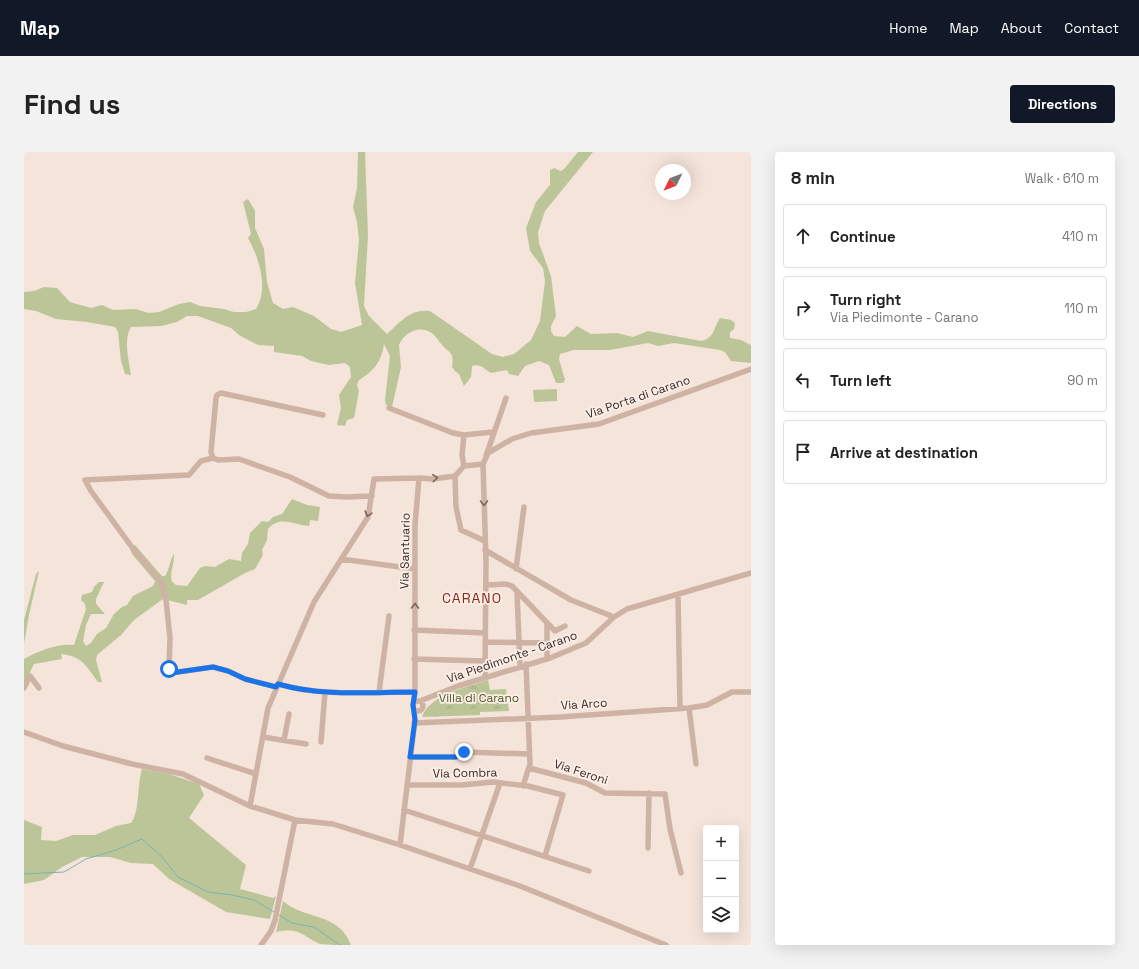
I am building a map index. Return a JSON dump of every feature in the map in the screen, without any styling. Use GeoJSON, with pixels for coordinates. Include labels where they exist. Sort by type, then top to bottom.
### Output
{"type":"FeatureCollection","features":[{"type":"Feature","properties":{"kind":"street","name":"Via Porta di Carano"},"geometry":{"type":"LineString","coordinates":[[484,461],[488,453],[512,439],[531,433],[599,424],[751,369]]}},
{"type":"Feature","properties":{"kind":"street"},"geometry":{"type":"LineString","coordinates":[[213,458],[211,452],[216,398],[219,394],[323,415]]}},
{"type":"Feature","properties":{"kind":"street"},"geometry":{"type":"LineString","coordinates":[[485,677],[486,585],[484,461],[506,398]]}},
{"type":"Feature","properties":{"kind":"street"},"geometry":{"type":"LineString","coordinates":[[389,408],[453,433],[464,435],[493,432]]}},
{"type":"Feature","properties":{"kind":"street"},"geometry":{"type":"LineString","coordinates":[[464,435],[462,454],[464,466]]}},
{"type":"Feature","properties":{"kind":"street"},"geometry":{"type":"LineString","coordinates":[[372,496],[346,498],[329,496],[290,477],[239,459],[218,460],[213,458],[202,461],[186,476],[86,480],[91,491],[134,550],[161,582],[165,591],[170,638],[169,669],[171,673],[213,667],[228,671],[245,679],[297,689],[325,692],[415,692]]}},
{"type":"Feature","properties":{"kind":"street"},"geometry":{"type":"LineString","coordinates":[[250,806],[268,708],[314,602],[368,517],[374,479],[433,479],[454,476],[464,466],[484,461]]}},
{"type":"Feature","properties":{"kind":"street"},"geometry":{"type":"LineString","coordinates":[[454,476],[456,508],[461,530],[485,541]]}},
{"type":"Feature","properties":{"kind":"street","name":"Via Santuario"},"geometry":{"type":"LineString","coordinates":[[418,705],[415,692],[414,630],[415,525],[419,478]]}},
{"type":"Feature","properties":{"kind":"street"},"geometry":{"type":"LineString","coordinates":[[516,569],[524,507]]}},
{"type":"Feature","properties":{"kind":"street"},"geometry":{"type":"LineString","coordinates":[[485,550],[571,600],[614,617]]}},
{"type":"Feature","properties":{"kind":"street"},"geometry":{"type":"LineString","coordinates":[[341,559],[415,569]]}},
{"type":"Feature","properties":{"kind":"street","name":"Via Piedimonte - Carano"},"geometry":{"type":"LineString","coordinates":[[418,705],[432,697],[485,677],[547,658],[586,643],[614,617],[627,609],[751,573]]}},
{"type":"Feature","properties":{"kind":"street"},"geometry":{"type":"LineString","coordinates":[[486,585],[506,584],[512,586],[555,631],[565,626]]}},
{"type":"Feature","properties":{"kind":"street"},"geometry":{"type":"LineString","coordinates":[[517,592],[519,642],[523,665],[528,717],[529,768],[523,786]]}},
{"type":"Feature","properties":{"kind":"street"},"geometry":{"type":"LineString","coordinates":[[678,594],[680,708]]}},
{"type":"Feature","properties":{"kind":"street"},"geometry":{"type":"LineString","coordinates":[[380,692],[389,616]]}},
{"type":"Feature","properties":{"kind":"street"},"geometry":{"type":"LineString","coordinates":[[547,624],[547,658]]}},
{"type":"Feature","properties":{"kind":"street"},"geometry":{"type":"LineString","coordinates":[[414,630],[485,633]]}},
{"type":"Feature","properties":{"kind":"street"},"geometry":{"type":"LineString","coordinates":[[485,642],[547,643]]}},
{"type":"Feature","properties":{"kind":"street"},"geometry":{"type":"LineString","coordinates":[[414,659],[485,661]]}},
{"type":"Feature","properties":{"kind":"street"},"geometry":{"type":"LineString","coordinates":[[24,688],[30,676],[39,688]]}},
{"type":"Feature","properties":{"kind":"street"},"geometry":{"type":"LineString","coordinates":[[321,742],[325,692]]}},
{"type":"Feature","properties":{"kind":"street","name":"Via Arco"},"geometry":{"type":"LineString","coordinates":[[415,721],[560,717],[689,708],[706,705],[732,692],[751,692]]}},
{"type":"Feature","properties":{"kind":"street"},"geometry":{"type":"LineString","coordinates":[[400,845],[410,757],[418,705]]}},
{"type":"Feature","properties":{"kind":"street"},"geometry":{"type":"LineString","coordinates":[[689,708],[696,764]]}},
{"type":"Feature","properties":{"kind":"street"},"geometry":{"type":"LineString","coordinates":[[284,740],[289,714]]}},
{"type":"Feature","properties":{"kind":"street"},"geometry":{"type":"LineString","coordinates":[[24,732],[63,746],[132,764],[183,774],[250,806],[295,820],[333,824],[400,845],[520,886],[666,945]]}},
{"type":"Feature","properties":{"kind":"street"},"geometry":{"type":"LineString","coordinates":[[262,737],[306,744]]}},
{"type":"Feature","properties":{"kind":"street"},"geometry":{"type":"LineString","coordinates":[[410,757],[456,757],[464,752],[529,754]]}},
{"type":"Feature","properties":{"kind":"street"},"geometry":{"type":"LineString","coordinates":[[207,758],[256,774]]}},
{"type":"Feature","properties":{"kind":"street","name":"Via Feroni"},"geometry":{"type":"LineString","coordinates":[[529,768],[594,786],[605,793],[665,794],[672,842],[681,873]]}},
{"type":"Feature","properties":{"kind":"street"},"geometry":{"type":"LineString","coordinates":[[470,869],[500,783]]}},
{"type":"Feature","properties":{"kind":"street","name":"Via Combra"},"geometry":{"type":"LineString","coordinates":[[407,785],[500,783],[523,786],[563,796],[545,856]]}},
{"type":"Feature","properties":{"kind":"street"},"geometry":{"type":"LineString","coordinates":[[648,848],[649,794]]}},
{"type":"Feature","properties":{"kind":"street"},"geometry":{"type":"LineString","coordinates":[[404,810],[589,871]]}},
{"type":"Feature","properties":{"kind":"street"},"geometry":{"type":"LineString","coordinates":[[261,945],[270,932],[275,920],[295,820]]}},
{"type":"Feature","properties":{"kind":"green space"},"geometry":{"type":"Polygon","coordinates":[[[358,152],[365,152],[368,235],[364,306],[369,316],[387,334],[411,314],[430,311],[492,354],[503,357],[514,354],[531,340],[540,321],[545,281],[543,268],[530,251],[526,228],[536,202],[550,185],[550,170],[554,168],[561,171],[578,152],[593,152],[545,211],[538,232],[539,243],[551,276],[556,316],[551,326],[551,331],[554,336],[565,337],[577,326],[591,334],[617,333],[633,337],[648,331],[701,341],[709,338],[720,318],[731,320],[735,323],[734,329],[730,332],[730,338],[741,340],[751,345],[751,363],[731,361],[725,352],[720,350],[674,343],[658,346],[648,343],[610,350],[574,350],[560,354],[559,359],[565,380],[563,383],[556,383],[549,365],[539,361],[525,366],[518,376],[509,374],[507,370],[491,373],[478,365],[472,366],[471,377],[464,386],[459,374],[452,367],[453,359],[450,352],[432,333],[425,330],[416,330],[407,334],[399,345],[401,367],[392,407],[386,405],[385,400],[390,356],[384,344],[379,361],[373,370],[359,380],[357,385],[359,391],[354,418],[347,420],[345,426],[337,425],[341,408],[339,395],[351,377],[350,367],[345,363],[329,365],[311,361],[302,356],[274,352],[274,346],[258,345],[239,335],[231,328],[198,316],[187,316],[177,322],[161,326],[131,327],[127,338],[127,344],[131,375],[125,374],[121,361],[118,332],[115,327],[56,319],[36,311],[24,309],[24,292],[34,291],[44,287],[57,288],[70,302],[91,308],[102,305],[113,310],[135,309],[149,313],[159,312],[179,304],[190,302],[200,306],[224,309],[234,312],[246,312],[256,309],[260,301],[262,283],[259,264],[248,238],[251,234],[243,202],[248,199],[255,211],[255,228],[264,249],[267,282],[273,303],[283,309],[293,307],[314,316],[331,329],[341,332],[362,325],[355,283],[359,240],[357,222],[353,207],[357,188],[358,152]]]}},
{"type":"Feature","properties":{"kind":"green space"},"geometry":{"type":"Polygon","coordinates":[[[557,389],[557,401],[534,402],[533,390],[557,389]]]}},
{"type":"Feature","properties":{"kind":"green space"},"geometry":{"type":"Polygon","coordinates":[[[292,499],[307,505],[320,507],[318,521],[310,520],[309,526],[278,522],[268,529],[267,540],[262,550],[263,555],[255,569],[245,573],[198,600],[187,600],[187,605],[163,599],[134,620],[121,635],[97,655],[96,660],[102,682],[98,682],[87,667],[79,660],[68,655],[61,654],[62,659],[34,664],[24,684],[24,659],[48,648],[61,645],[74,645],[86,609],[85,604],[81,600],[82,595],[92,592],[94,587],[99,582],[104,582],[96,599],[96,604],[105,614],[91,614],[86,625],[83,641],[86,646],[91,643],[97,634],[106,628],[114,614],[122,607],[127,605],[133,596],[153,586],[155,581],[132,554],[130,548],[135,545],[162,576],[165,576],[167,573],[174,554],[171,575],[172,582],[176,585],[187,586],[200,568],[205,566],[215,567],[229,559],[241,561],[242,553],[248,544],[250,533],[262,521],[268,522],[273,517],[282,514],[292,499]]]}},
{"type":"Feature","properties":{"kind":"green space"},"geometry":{"type":"Polygon","coordinates":[[[39,571],[24,644],[24,620],[36,574],[39,571]]]}},
{"type":"Feature","properties":{"kind":"green space","name":"Villa di Carano"},"geometry":{"type":"Polygon","coordinates":[[[488,680],[490,690],[506,689],[509,711],[480,712],[480,715],[422,717],[426,709],[441,697],[450,692],[488,680]]]}},
{"type":"Feature","properties":{"kind":"green space"},"geometry":{"type":"Polygon","coordinates":[[[142,769],[169,774],[199,784],[204,795],[189,818],[246,865],[240,889],[273,898],[276,896],[270,919],[226,912],[169,879],[153,864],[131,863],[110,857],[82,857],[62,867],[44,880],[24,884],[24,820],[42,827],[41,840],[56,841],[73,835],[95,835],[116,826],[131,823],[136,812],[142,769]]]}},
{"type":"Feature","properties":{"kind":"green space"},"geometry":{"type":"Polygon","coordinates":[[[283,901],[291,907],[330,922],[338,927],[345,934],[351,945],[320,944],[300,933],[290,930],[276,932],[283,901]]]}},
{"type":"Feature","properties":{"kind":"waterway"},"geometry":{"type":"LineString","coordinates":[[24,874],[64,872],[86,859],[116,850],[142,839],[162,857],[178,877],[208,892],[254,900],[274,912]]}},
{"type":"Feature","properties":{"kind":"waterway"},"geometry":{"type":"LineString","coordinates":[[279,915],[292,923],[314,927],[340,945]]}},
{"type":"Feature","properties":{"kind":"district","name":"CARANO"},"geometry":{"type":"Point","coordinates":[472,598]}},
{"type":"Feature","properties":{"kind":"route"},"geometry":{"type":"LineString","coordinates":[[169,669],[171,673],[213,667],[228,671],[245,679],[276,687],[278,684],[297,689],[336,694],[415,692],[413,705],[415,720],[410,757],[456,757],[464,752]]}}]}
